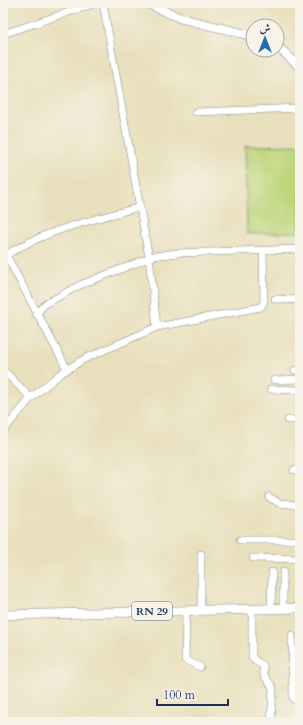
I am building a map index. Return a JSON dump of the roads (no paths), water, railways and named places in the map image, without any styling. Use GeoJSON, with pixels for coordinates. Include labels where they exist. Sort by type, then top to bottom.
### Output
{"type":"FeatureCollection","features":[{"type":"Feature","properties":{"kind":"main road"},"geometry":{"type":"LineString","coordinates":[[147,3],[180,18],[245,34]]}},
{"type":"Feature","properties":{"kind":"main road"},"geometry":{"type":"LineString","coordinates":[[285,53],[300,67]]}},
{"type":"Feature","properties":{"kind":"main road","name":"RN 29"},"geometry":{"type":"LineString","coordinates":[[3,615],[201,609],[300,608]]}},
{"type":"Feature","properties":{"kind":"street"},"geometry":{"type":"LineString","coordinates":[[3,34],[96,3]]}},
{"type":"Feature","properties":{"kind":"street"},"geometry":{"type":"LineString","coordinates":[[103,3],[149,258],[157,327]]}},
{"type":"Feature","properties":{"kind":"street"},"geometry":{"type":"LineString","coordinates":[[196,112],[300,108]]}},
{"type":"Feature","properties":{"kind":"street"},"geometry":{"type":"LineString","coordinates":[[67,369],[4,254],[67,227],[140,207]]}},
{"type":"Feature","properties":{"kind":"street"},"geometry":{"type":"LineString","coordinates":[[36,314],[45,304],[73,288],[110,272],[149,258],[177,253],[300,249]]}},
{"type":"Feature","properties":{"kind":"street"},"geometry":{"type":"LineString","coordinates":[[3,431],[31,398],[67,369],[84,359],[157,327],[261,307],[264,302],[263,251]]}},
{"type":"Feature","properties":{"kind":"street"},"geometry":{"type":"LineString","coordinates":[[275,299],[300,300]]}},
{"type":"Feature","properties":{"kind":"street"},"geometry":{"type":"LineString","coordinates":[[3,370],[31,398]]}},
{"type":"Feature","properties":{"kind":"street"},"geometry":{"type":"LineString","coordinates":[[274,380],[300,379]]}},
{"type":"Feature","properties":{"kind":"street"},"geometry":{"type":"LineString","coordinates":[[271,389],[300,390]]}},
{"type":"Feature","properties":{"kind":"street"},"geometry":{"type":"LineString","coordinates":[[288,420],[300,420]]}},
{"type":"Feature","properties":{"kind":"street"},"geometry":{"type":"LineString","coordinates":[[269,497],[279,503],[300,505]]}},
{"type":"Feature","properties":{"kind":"street"},"geometry":{"type":"LineString","coordinates":[[240,540],[300,540]]}},
{"type":"Feature","properties":{"kind":"street"},"geometry":{"type":"LineString","coordinates":[[201,554],[201,609]]}},
{"type":"Feature","properties":{"kind":"street"},"geometry":{"type":"LineString","coordinates":[[253,558],[300,560]]}},
{"type":"Feature","properties":{"kind":"street"},"geometry":{"type":"LineString","coordinates":[[272,572],[272,608]]}},
{"type":"Feature","properties":{"kind":"street"},"geometry":{"type":"LineString","coordinates":[[283,572],[283,608]]}},
{"type":"Feature","properties":{"kind":"street"},"geometry":{"type":"LineString","coordinates":[[252,609],[252,656],[255,661],[263,665],[264,675],[273,688],[271,722]]}},
{"type":"Feature","properties":{"kind":"street"},"geometry":{"type":"LineString","coordinates":[[186,610],[185,660],[200,667]]}},
{"type":"Feature","properties":{"kind":"street"},"geometry":{"type":"LineString","coordinates":[[292,635],[293,697],[295,700],[300,701]]}}]}
